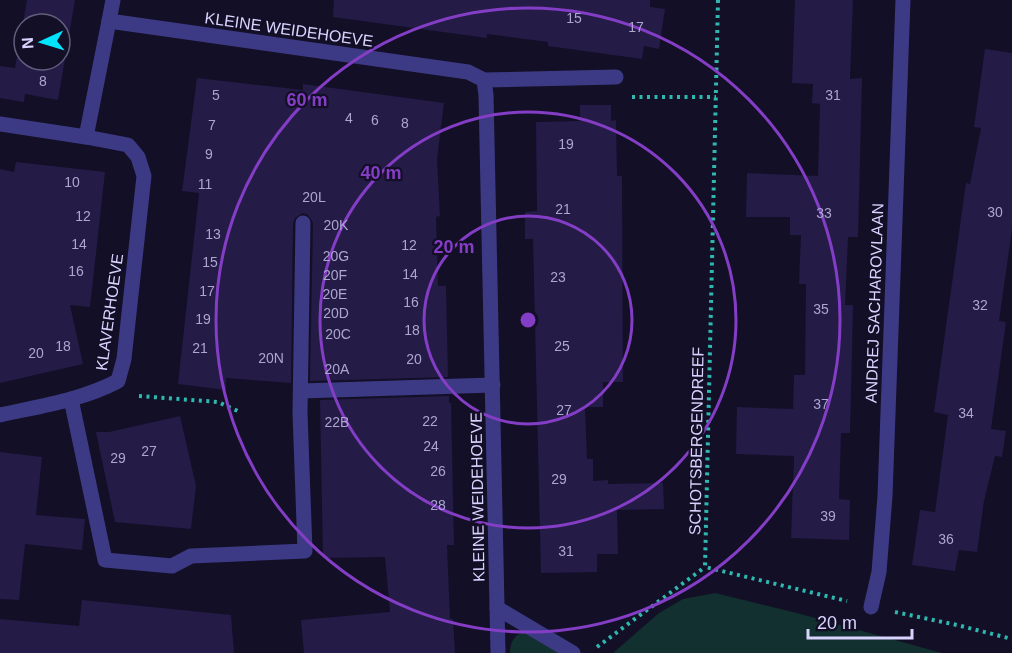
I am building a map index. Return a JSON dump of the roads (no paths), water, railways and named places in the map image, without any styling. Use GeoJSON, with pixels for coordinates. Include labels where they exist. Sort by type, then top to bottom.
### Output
{"type":"FeatureCollection","features":[{"type":"Feature","properties":{"kind":"street"},"geometry":{"type":"LineString","coordinates":[[0,123],[86,137],[113,0]]}},
{"type":"Feature","properties":{"kind":"street","name":"ANDREJ SACHAROVLAAN"},"geometry":{"type":"LineString","coordinates":[[871,607],[879,572],[885,496],[903,0]]}},
{"type":"Feature","properties":{"kind":"street","name":"KLEINE WEIDEHOEVE"},"geometry":{"type":"LineString","coordinates":[[109,21],[468,72],[484,80],[616,77]]}},
{"type":"Feature","properties":{"kind":"street","name":"KLEINE WEIDEHOEVE"},"geometry":{"type":"LineString","coordinates":[[484,80],[498,653]]}},
{"type":"Feature","properties":{"kind":"street","name":"KLAVERHOEVE"},"geometry":{"type":"LineString","coordinates":[[0,415],[71,399],[118,381],[124,359],[144,176],[138,157],[128,145],[86,137]]}},
{"type":"Feature","properties":{"kind":"street"},"geometry":{"type":"LineString","coordinates":[[71,399],[105,560],[172,566],[191,556],[305,551],[301,391],[303,223]]}},
{"type":"Feature","properties":{"kind":"street"},"geometry":{"type":"LineString","coordinates":[[301,391],[493,385]]}},
{"type":"Feature","properties":{"kind":"street"},"geometry":{"type":"LineString","coordinates":[[497,608],[573,653]]}}]}
